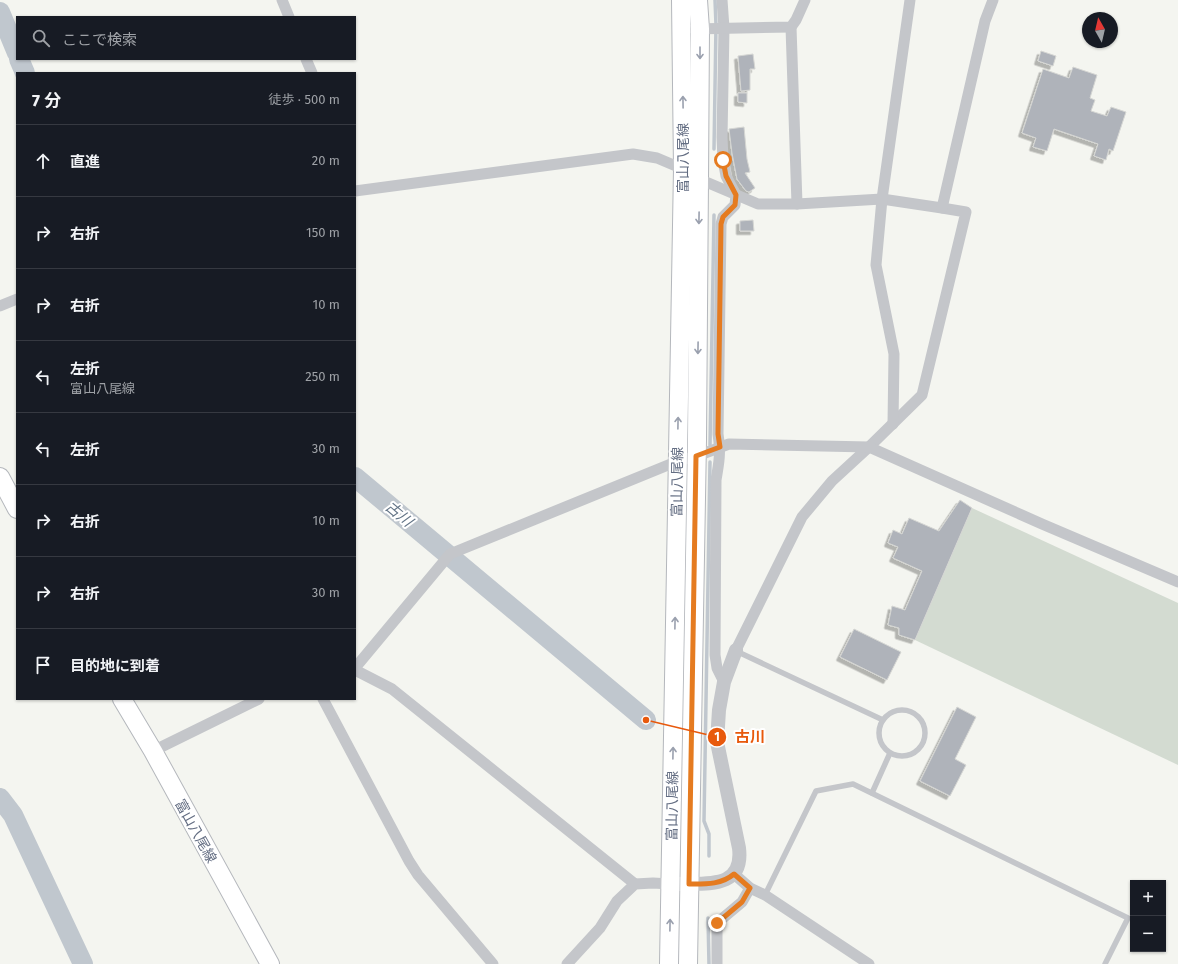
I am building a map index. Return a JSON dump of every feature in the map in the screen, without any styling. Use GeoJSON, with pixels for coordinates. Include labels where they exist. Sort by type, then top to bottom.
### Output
{"type":"FeatureCollection","features":[{"type":"Feature","properties":{"kind":"main road","name":"富山八尾線"},"geometry":{"type":"LineString","coordinates":[[669,964],[683,169],[681,0]]}},
{"type":"Feature","properties":{"kind":"main road","name":"富山八尾線"},"geometry":{"type":"LineString","coordinates":[[688,964],[699,179],[700,29],[698,0]]}},
{"type":"Feature","properties":{"kind":"main road"},"geometry":{"type":"LineString","coordinates":[[0,477],[16,507]]}},
{"type":"Feature","properties":{"kind":"main road","name":"富山八尾線"},"geometry":{"type":"LineString","coordinates":[[123,700],[153,752],[270,964]]}},
{"type":"Feature","properties":{"kind":"street"},"geometry":{"type":"LineString","coordinates":[[282,0],[289,16]]}},
{"type":"Feature","properties":{"kind":"street"},"geometry":{"type":"LineString","coordinates":[[722,0],[724,28],[723,160],[726,176],[736,195],[735,205],[723,217],[721,224],[718,434],[720,447],[716,480],[715,655],[718,668],[724,682]]}},
{"type":"Feature","properties":{"kind":"street"},"geometry":{"type":"LineString","coordinates":[[796,204],[791,27],[796,20],[805,0]]}},
{"type":"Feature","properties":{"kind":"street"},"geometry":{"type":"LineString","coordinates":[[893,424],[894,354],[876,265],[882,199],[910,0]]}},
{"type":"Feature","properties":{"kind":"street"},"geometry":{"type":"LineString","coordinates":[[942,208],[985,20],[993,0]]}},
{"type":"Feature","properties":{"kind":"street"},"geometry":{"type":"LineString","coordinates":[[682,29],[791,27]]}},
{"type":"Feature","properties":{"kind":"street"},"geometry":{"type":"LineString","coordinates":[[306,60],[312,72]]}},
{"type":"Feature","properties":{"kind":"street"},"geometry":{"type":"LineString","coordinates":[[356,188],[633,154],[657,158],[683,169],[699,179],[758,204],[796,204],[882,199],[966,212],[922,395],[832,481],[802,517],[736,650],[724,682],[718,710],[717,742],[740,856],[738,868],[729,878],[720,882],[706,884],[635,884],[617,902],[600,928],[567,964]]}},
{"type":"Feature","properties":{"kind":"street"},"geometry":{"type":"LineString","coordinates":[[0,306],[16,300]]}},
{"type":"Feature","properties":{"kind":"street"},"geometry":{"type":"LineString","coordinates":[[356,668],[450,554],[678,461],[729,444],[869,447],[1042,524],[1178,582]]}},
{"type":"Feature","properties":{"kind":"street"},"geometry":{"type":"LineString","coordinates":[[356,670],[392,689],[635,884]]}},
{"type":"Feature","properties":{"kind":"street"},"geometry":{"type":"LineString","coordinates":[[153,752],[257,700]]}},
{"type":"Feature","properties":{"kind":"street"},"geometry":{"type":"LineString","coordinates":[[324,700],[409,861],[418,875],[493,964]]}},
{"type":"Feature","properties":{"kind":"street"},"geometry":{"type":"LineString","coordinates":[[734,874],[750,888],[765,895],[869,964]]}},
{"type":"Feature","properties":{"kind":"street"},"geometry":{"type":"LineString","coordinates":[[717,964],[717,923],[742,902],[750,888]]}},
{"type":"Feature","properties":{"kind":"lane"},"geometry":{"type":"LineString","coordinates":[[736,650],[883,720]]}},
{"type":"Feature","properties":{"kind":"lane"},"geometry":{"type":"LineString","coordinates":[[903,710],[911,712],[922,722],[925,729],[925,737],[922,744],[918,750],[912,754],[897,756],[890,753],[880,742],[879,734],[883,720],[895,711],[903,710]]}},
{"type":"Feature","properties":{"kind":"lane"},"geometry":{"type":"LineString","coordinates":[[872,793],[890,753]]}},
{"type":"Feature","properties":{"kind":"lane"},"geometry":{"type":"LineString","coordinates":[[765,895],[816,791],[853,784],[1128,918],[1105,964]]}},
{"type":"Feature","properties":{"kind":"shaded area"},"geometry":{"type":"Polygon","coordinates":[[[972,508],[1178,603],[1178,765],[915,640],[972,508]]]}},
{"type":"Feature","properties":{"kind":"building"},"geometry":{"type":"Polygon","coordinates":[[[1041,51],[1056,56],[1053,66],[1038,61],[1041,51]]]}},
{"type":"Feature","properties":{"kind":"building"},"geometry":{"type":"Polygon","coordinates":[[[753,54],[755,69],[750,69],[750,90],[741,91],[738,56],[753,54]]]}},
{"type":"Feature","properties":{"kind":"building"},"geometry":{"type":"Polygon","coordinates":[[[1073,67],[1097,75],[1090,98],[1095,100],[1091,111],[1107,116],[1111,107],[1126,112],[1113,151],[1109,149],[1106,160],[1094,156],[1098,144],[1054,129],[1047,151],[1033,147],[1036,138],[1022,133],[1043,69],[1069,78],[1073,67]]]}},
{"type":"Feature","properties":{"kind":"building"},"geometry":{"type":"Polygon","coordinates":[[[738,93],[747,93],[747,103],[738,102],[738,93]]]}},
{"type":"Feature","properties":{"kind":"building"},"geometry":{"type":"Polygon","coordinates":[[[744,127],[747,159],[750,172],[745,173],[755,188],[749,192],[746,191],[737,179],[729,129],[744,127]]]}},
{"type":"Feature","properties":{"kind":"building"},"geometry":{"type":"Polygon","coordinates":[[[753,220],[754,231],[740,231],[740,221],[753,220]]]}},
{"type":"Feature","properties":{"kind":"building"},"geometry":{"type":"Polygon","coordinates":[[[960,500],[972,508],[915,640],[899,635],[899,628],[888,625],[892,606],[905,610],[922,571],[893,558],[898,547],[888,543],[893,530],[902,534],[909,518],[939,531],[960,500]]]}},
{"type":"Feature","properties":{"kind":"building"},"geometry":{"type":"Polygon","coordinates":[[[854,629],[901,652],[887,680],[840,657],[854,629]]]}},
{"type":"Feature","properties":{"kind":"building"},"geometry":{"type":"Polygon","coordinates":[[[957,707],[976,717],[955,759],[966,765],[950,796],[920,781],[957,707]]]}},
{"type":"Feature","properties":{"kind":"waterway"},"geometry":{"type":"LineString","coordinates":[[714,149],[715,0]]}},
{"type":"Feature","properties":{"kind":"waterway","name":"古川"},"geometry":{"type":"LineString","coordinates":[[0,12],[16,51]]}},
{"type":"Feature","properties":{"kind":"waterway","name":"古川"},"geometry":{"type":"LineString","coordinates":[[19,60],[25,72]]}},
{"type":"Feature","properties":{"kind":"waterway"},"geometry":{"type":"LineString","coordinates":[[710,445],[714,215]]}},
{"type":"Feature","properties":{"kind":"waterway"},"geometry":{"type":"LineString","coordinates":[[709,856],[709,834],[704,821],[710,462]]}},
{"type":"Feature","properties":{"kind":"waterway","name":"古川"},"geometry":{"type":"LineString","coordinates":[[356,478],[646,720]]}},
{"type":"Feature","properties":{"kind":"waterway"},"geometry":{"type":"LineString","coordinates":[[0,798],[13,815],[83,964]]}},
{"type":"Feature","properties":{"kind":"waterway"},"geometry":{"type":"LineString","coordinates":[[708,918],[709,964]]}},
{"type":"Feature","properties":{"kind":"place","name":"古川"},"geometry":{"type":"Point","coordinates":[646,720]}},
{"type":"Feature","properties":{"kind":"route"},"geometry":{"type":"LineString","coordinates":[[717,923],[742,902],[750,888],[734,874],[720,882],[689,884],[696,456],[720,447],[718,434],[721,224],[723,217],[735,205],[736,195],[726,176],[723,160]]}}]}
